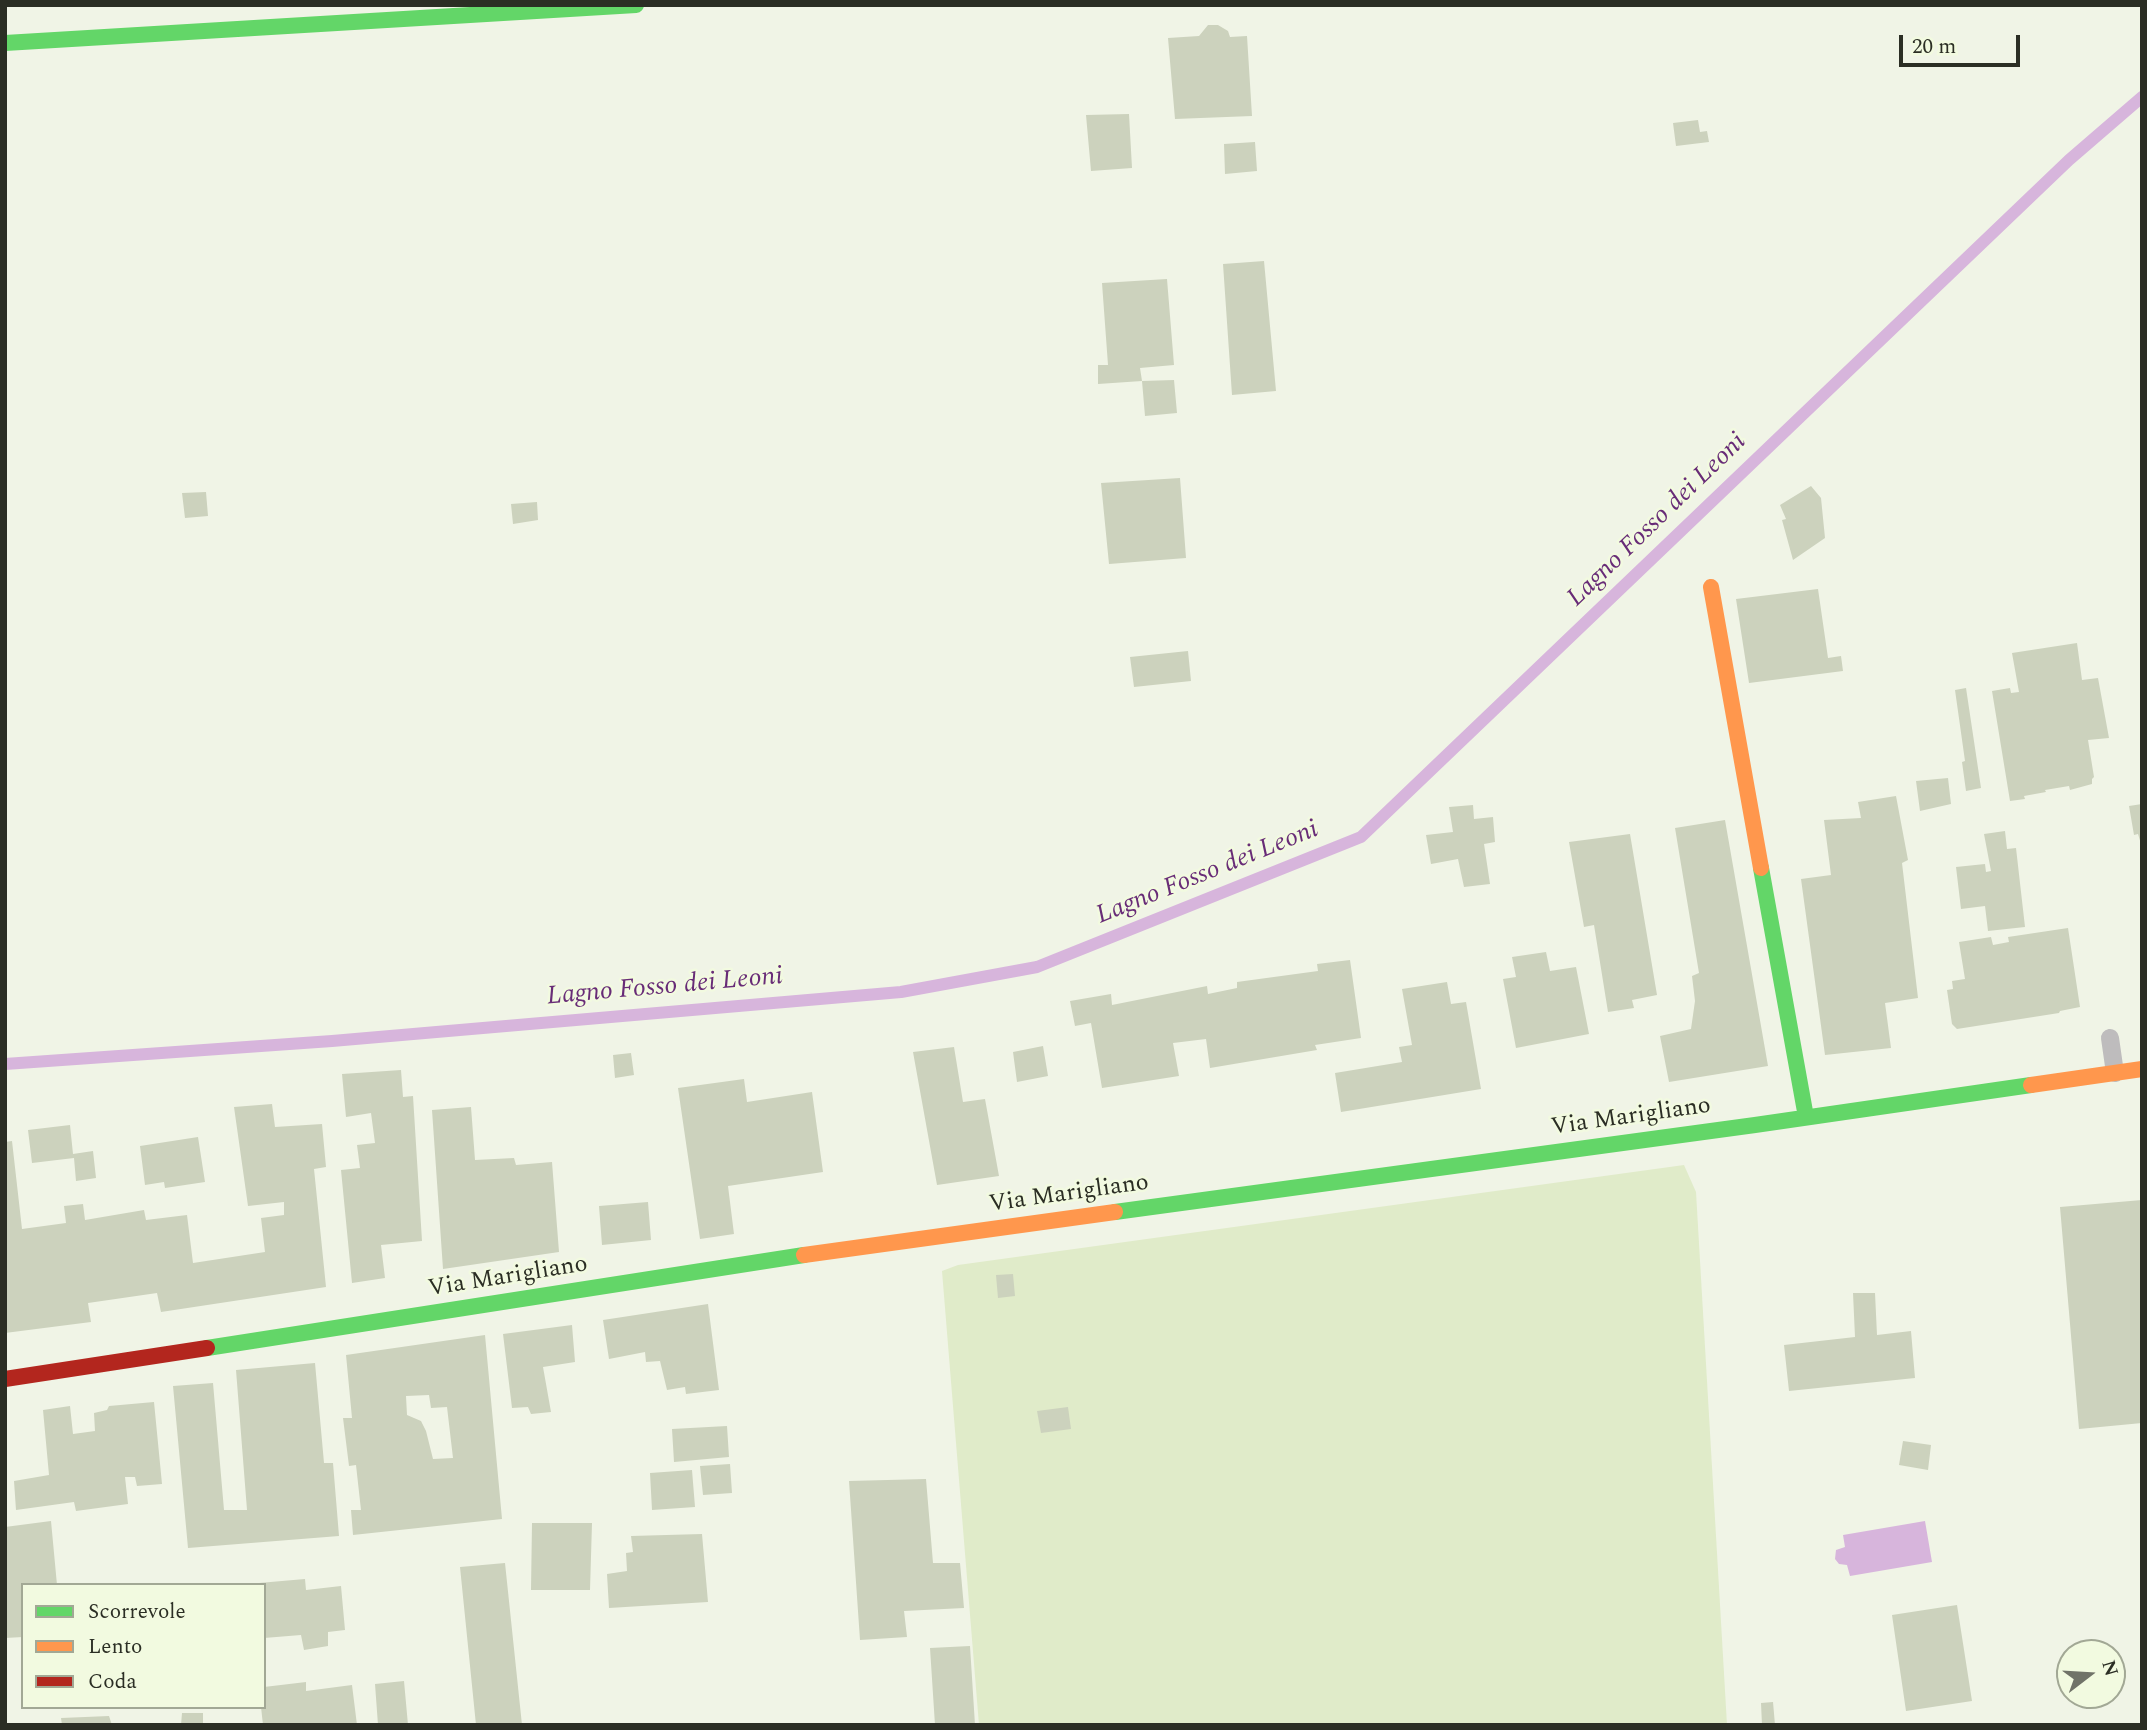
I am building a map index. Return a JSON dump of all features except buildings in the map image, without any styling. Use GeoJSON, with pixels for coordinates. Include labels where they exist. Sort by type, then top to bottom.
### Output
{"type":"FeatureCollection","features":[{"type":"Feature","properties":{"kind":"street"},"geometry":{"type":"LineString","coordinates":[[5,43],[636,5]]}},
{"type":"Feature","properties":{"kind":"street"},"geometry":{"type":"LineString","coordinates":[[1711,587],[1805,1117]]}},
{"type":"Feature","properties":{"kind":"street","name":"Via Marigliano"},"geometry":{"type":"LineString","coordinates":[[5,1379],[794,1256],[2142,1069]]}},
{"type":"Feature","properties":{"kind":"lane"},"geometry":{"type":"LineString","coordinates":[[2110,1038],[2115,1073]]}},
{"type":"Feature","properties":{"kind":"green space"},"geometry":{"type":"Polygon","coordinates":[[[1684,1165],[1696,1192],[1727,1725],[979,1725],[942,1271],[958,1265],[1684,1165]]]}},
{"type":"Feature","properties":{"kind":"shaded area"},"geometry":{"type":"Polygon","coordinates":[[[1925,1521],[1932,1562],[1850,1576],[1847,1565],[1839,1564],[1835,1559],[1836,1550],[1845,1547],[1843,1535],[1925,1521]]]}},
{"type":"Feature","properties":{"kind":"waterway","name":"Lagno Fosso dei Leoni"},"geometry":{"type":"LineString","coordinates":[[5,1064],[332,1041],[901,992],[1037,967],[1361,837],[2069,160],[2142,97]]}},
{"type":"Feature","properties":{"kind":"traffic: fast"},"geometry":{"type":"LineString","coordinates":[[5,43],[636,5]]}},
{"type":"Feature","properties":{"kind":"traffic: fast"},"geometry":{"type":"LineString","coordinates":[[1761,868],[1806,1117]]}},
{"type":"Feature","properties":{"kind":"traffic: fast"},"geometry":{"type":"LineString","coordinates":[[1115,1212],[2031,1085]]}},
{"type":"Feature","properties":{"kind":"traffic: fast"},"geometry":{"type":"LineString","coordinates":[[207,1348],[804,1255]]}},
{"type":"Feature","properties":{"kind":"traffic: slow"},"geometry":{"type":"LineString","coordinates":[[1711,587],[1761,868]]}},
{"type":"Feature","properties":{"kind":"traffic: slow"},"geometry":{"type":"LineString","coordinates":[[2031,1085],[2142,1069]]}},
{"type":"Feature","properties":{"kind":"traffic: slow"},"geometry":{"type":"LineString","coordinates":[[804,1255],[1115,1212]]}},
{"type":"Feature","properties":{"kind":"traffic: jam"},"geometry":{"type":"LineString","coordinates":[[5,1379],[207,1348]]}}]}
